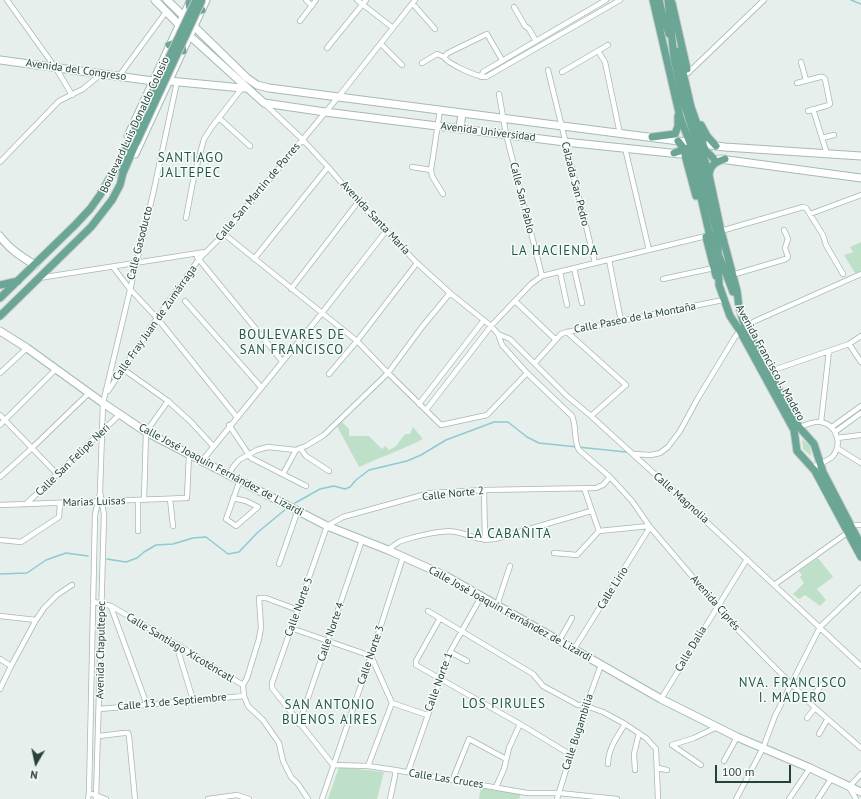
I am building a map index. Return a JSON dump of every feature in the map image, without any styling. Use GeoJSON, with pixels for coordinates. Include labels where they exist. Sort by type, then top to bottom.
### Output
{"type":"FeatureCollection","features":[{"type":"Feature","properties":{"kind":"main road"},"geometry":{"type":"LineString","coordinates":[[109,179],[117,169],[133,142],[202,0]]}},
{"type":"Feature","properties":{"kind":"main road"},"geometry":{"type":"LineString","coordinates":[[653,0],[678,112],[695,150]]}},
{"type":"Feature","properties":{"kind":"main road"},"geometry":{"type":"LineString","coordinates":[[659,0],[663,17],[673,43]]}},
{"type":"Feature","properties":{"kind":"main road"},"geometry":{"type":"LineString","coordinates":[[669,0],[674,58],[695,150],[706,236],[719,285]]}},
{"type":"Feature","properties":{"kind":"main road"},"geometry":{"type":"LineString","coordinates":[[669,0],[681,39],[701,126],[716,146]]}},
{"type":"Feature","properties":{"kind":"main road"},"geometry":{"type":"LineString","coordinates":[[120,185],[133,142],[192,1]]}},
{"type":"Feature","properties":{"kind":"main road"},"geometry":{"type":"LineString","coordinates":[[192,1],[190,9],[192,11],[197,12],[202,10]]}},
{"type":"Feature","properties":{"kind":"main road"},"geometry":{"type":"LineString","coordinates":[[169,45],[178,42],[182,45],[183,51]]}},
{"type":"Feature","properties":{"kind":"main road"},"geometry":{"type":"LineString","coordinates":[[652,137],[675,134],[678,126],[678,112]]}},
{"type":"Feature","properties":{"kind":"main road"},"geometry":{"type":"LineString","coordinates":[[677,141],[715,158]]}},
{"type":"Feature","properties":{"kind":"main road"},"geometry":{"type":"LineString","coordinates":[[674,153],[716,146]]}},
{"type":"Feature","properties":{"kind":"main road","name":"Avenida Francisco I. Madero"},"geometry":{"type":"LineString","coordinates":[[695,150],[705,160],[721,231],[737,291],[743,329],[796,429],[814,444],[820,464],[851,525],[851,535],[861,557]]}},
{"type":"Feature","properties":{"kind":"main road","name":"Avenida Francisco I. Madero"},"geometry":{"type":"LineString","coordinates":[[695,150],[716,230],[719,257],[719,285],[730,317],[743,329]]}},
{"type":"Feature","properties":{"kind":"main road"},"geometry":{"type":"LineString","coordinates":[[709,175],[715,162],[725,159]]}},
{"type":"Feature","properties":{"kind":"main road","name":"Boulevard Luis Donaldo Colosio"},"geometry":{"type":"LineString","coordinates":[[0,298],[90,209],[109,179]]}},
{"type":"Feature","properties":{"kind":"main road","name":"Boulevard Luis Donaldo Colosio"},"geometry":{"type":"LineString","coordinates":[[0,316],[92,227],[112,200],[120,185]]}},
{"type":"Feature","properties":{"kind":"main road"},"geometry":{"type":"LineString","coordinates":[[719,257],[739,307]]}},
{"type":"Feature","properties":{"kind":"main road"},"geometry":{"type":"LineString","coordinates":[[0,285],[18,281]]}},
{"type":"Feature","properties":{"kind":"main road","name":"Avenida Francisco I. Madero"},"geometry":{"type":"LineString","coordinates":[[796,429],[798,452],[812,467],[841,522],[861,545]]}},
{"type":"Feature","properties":{"kind":"street"},"geometry":{"type":"LineString","coordinates":[[7,0],[53,67],[57,70],[72,95]]}},
{"type":"Feature","properties":{"kind":"street"},"geometry":{"type":"LineString","coordinates":[[155,0],[244,88],[264,103]]}},
{"type":"Feature","properties":{"kind":"street","name":"Avenida Universidad"},"geometry":{"type":"LineString","coordinates":[[166,0],[246,78],[257,85],[462,114],[677,141]]}},
{"type":"Feature","properties":{"kind":"street","name":"Boulevard Luis Donaldo Colosio"},"geometry":{"type":"LineString","coordinates":[[120,185],[173,81],[183,51],[206,0]]}},
{"type":"Feature","properties":{"kind":"street"},"geometry":{"type":"LineString","coordinates":[[306,0],[312,6]]}},
{"type":"Feature","properties":{"kind":"street"},"geometry":{"type":"LineString","coordinates":[[300,21],[316,0]]}},
{"type":"Feature","properties":{"kind":"street"},"geometry":{"type":"LineString","coordinates":[[357,0],[393,28]]}},
{"type":"Feature","properties":{"kind":"street"},"geometry":{"type":"LineString","coordinates":[[327,48],[366,0]]}},
{"type":"Feature","properties":{"kind":"street"},"geometry":{"type":"LineString","coordinates":[[481,77],[483,72],[502,60],[606,0]]}},
{"type":"Feature","properties":{"kind":"street"},"geometry":{"type":"LineString","coordinates":[[422,63],[437,54],[481,77],[486,77],[620,0]]}},
{"type":"Feature","properties":{"kind":"street"},"geometry":{"type":"LineString","coordinates":[[688,73],[764,0]]}},
{"type":"Feature","properties":{"kind":"street","name":"Boulevard Luis Donaldo Colosio"},"geometry":{"type":"LineString","coordinates":[[109,179],[169,45],[192,1]]}},
{"type":"Feature","properties":{"kind":"street"},"geometry":{"type":"LineString","coordinates":[[414,2],[435,29]]}},
{"type":"Feature","properties":{"kind":"street","name":"Calle San Martin de Porres"},"geometry":{"type":"LineString","coordinates":[[206,252],[224,234],[414,2]]}},
{"type":"Feature","properties":{"kind":"street"},"geometry":{"type":"LineString","coordinates":[[514,7],[536,41]]}},
{"type":"Feature","properties":{"kind":"street"},"geometry":{"type":"LineString","coordinates":[[118,76],[166,12]]}},
{"type":"Feature","properties":{"kind":"street"},"geometry":{"type":"LineString","coordinates":[[582,15],[585,20]]}},
{"type":"Feature","properties":{"kind":"street"},"geometry":{"type":"LineString","coordinates":[[444,57],[448,53],[487,34],[502,60]]}},
{"type":"Feature","properties":{"kind":"street"},"geometry":{"type":"LineString","coordinates":[[380,44],[402,66]]}},
{"type":"Feature","properties":{"kind":"street"},"geometry":{"type":"LineString","coordinates":[[562,72],[608,46]]}},
{"type":"Feature","properties":{"kind":"street"},"geometry":{"type":"LineString","coordinates":[[598,51],[605,62],[620,134]]}},
{"type":"Feature","properties":{"kind":"street","name":"Avenida del Congreso"},"geometry":{"type":"LineString","coordinates":[[0,60],[153,81]]}},
{"type":"Feature","properties":{"kind":"street"},"geometry":{"type":"LineString","coordinates":[[801,62],[806,80]]}},
{"type":"Feature","properties":{"kind":"street","name":"Calzada San Pedro"},"geometry":{"type":"LineString","coordinates":[[548,70],[595,263]]}},
{"type":"Feature","properties":{"kind":"street"},"geometry":{"type":"LineString","coordinates":[[0,162],[59,101],[83,89],[101,74]]}},
{"type":"Feature","properties":{"kind":"street"},"geometry":{"type":"LineString","coordinates":[[797,83],[820,77],[824,77],[825,79],[830,104],[808,110]]}},
{"type":"Feature","properties":{"kind":"street"},"geometry":{"type":"LineString","coordinates":[[173,81],[244,88]]}},
{"type":"Feature","properties":{"kind":"street","name":"Calle Gasoducto"},"geometry":{"type":"LineString","coordinates":[[100,502],[103,404],[136,263],[173,81]]}},
{"type":"Feature","properties":{"kind":"street"},"geometry":{"type":"LineString","coordinates":[[186,218],[194,176],[204,139],[244,88]]}},
{"type":"Feature","properties":{"kind":"street","name":"Calle San Pablo"},"geometry":{"type":"LineString","coordinates":[[499,94],[502,119],[542,276]]}},
{"type":"Feature","properties":{"kind":"street","name":"Avenida Universidad"},"geometry":{"type":"LineString","coordinates":[[264,103],[565,142],[674,153]]}},
{"type":"Feature","properties":{"kind":"street","name":"Avenida Santa María"},"geometry":{"type":"LineString","coordinates":[[264,103],[302,139],[358,202],[417,263],[450,293],[491,326],[498,334]]}},
{"type":"Feature","properties":{"kind":"street"},"geometry":{"type":"LineString","coordinates":[[814,109],[827,154]]}},
{"type":"Feature","properties":{"kind":"street"},"geometry":{"type":"LineString","coordinates":[[440,110],[431,170],[432,176],[443,194]]}},
{"type":"Feature","properties":{"kind":"street"},"geometry":{"type":"LineString","coordinates":[[460,128],[462,114]]}},
{"type":"Feature","properties":{"kind":"street"},"geometry":{"type":"LineString","coordinates":[[219,118],[250,146]]}},
{"type":"Feature","properties":{"kind":"street"},"geometry":{"type":"LineString","coordinates":[[822,138],[834,135]]}},
{"type":"Feature","properties":{"kind":"street"},"geometry":{"type":"LineString","coordinates":[[674,153],[679,149],[677,141]]}},
{"type":"Feature","properties":{"kind":"street"},"geometry":{"type":"LineString","coordinates":[[861,157],[745,150],[716,146],[714,151],[715,158],[861,178]]}},
{"type":"Feature","properties":{"kind":"street"},"geometry":{"type":"LineString","coordinates":[[625,148],[649,250]]}},
{"type":"Feature","properties":{"kind":"street"},"geometry":{"type":"LineString","coordinates":[[254,259],[328,167]]}},
{"type":"Feature","properties":{"kind":"street"},"geometry":{"type":"LineString","coordinates":[[412,167],[431,170]]}},
{"type":"Feature","properties":{"kind":"street"},"geometry":{"type":"LineString","coordinates":[[837,174],[847,172],[861,174]]}},
{"type":"Feature","properties":{"kind":"street"},"geometry":{"type":"LineString","coordinates":[[810,214],[861,195]]}},
{"type":"Feature","properties":{"kind":"street"},"geometry":{"type":"LineString","coordinates":[[292,289],[358,202]]}},
{"type":"Feature","properties":{"kind":"street"},"geometry":{"type":"LineString","coordinates":[[721,231],[803,207],[806,208],[843,274]]}},
{"type":"Feature","properties":{"kind":"street"},"geometry":{"type":"LineString","coordinates":[[732,275],[786,260],[788,257],[785,248],[788,239],[784,230]]}},
{"type":"Feature","properties":{"kind":"street"},"geometry":{"type":"LineString","coordinates":[[202,461],[236,416],[322,313],[386,231]]}},
{"type":"Feature","properties":{"kind":"street"},"geometry":{"type":"LineString","coordinates":[[224,234],[358,341],[441,425],[487,415],[527,373],[502,345],[498,334]]}},
{"type":"Feature","properties":{"kind":"street"},"geometry":{"type":"LineString","coordinates":[[0,236],[4,242],[18,255],[35,265]]}},
{"type":"Feature","properties":{"kind":"street"},"geometry":{"type":"LineString","coordinates":[[426,410],[491,326],[531,284],[542,276],[706,236]]}},
{"type":"Feature","properties":{"kind":"street"},"geometry":{"type":"LineString","coordinates":[[39,278],[206,252]]}},
{"type":"Feature","properties":{"kind":"street","name":"Calle Fray Juan de Zumárraga"},"geometry":{"type":"LineString","coordinates":[[106,394],[157,318],[199,259],[206,252]]}},
{"type":"Feature","properties":{"kind":"street"},"geometry":{"type":"LineString","coordinates":[[195,254],[282,361]]}},
{"type":"Feature","properties":{"kind":"street"},"geometry":{"type":"LineString","coordinates":[[609,260],[621,321]]}},
{"type":"Feature","properties":{"kind":"street"},"geometry":{"type":"LineString","coordinates":[[328,374],[358,341],[417,263]]}},
{"type":"Feature","properties":{"kind":"street"},"geometry":{"type":"LineString","coordinates":[[113,267],[129,288],[157,318],[236,416]]}},
{"type":"Feature","properties":{"kind":"street"},"geometry":{"type":"LineString","coordinates":[[574,268],[582,303]]}},
{"type":"Feature","properties":{"kind":"street"},"geometry":{"type":"LineString","coordinates":[[664,279],[714,268]]}},
{"type":"Feature","properties":{"kind":"street"},"geometry":{"type":"LineString","coordinates":[[560,272],[567,305]]}},
{"type":"Feature","properties":{"kind":"street"},"geometry":{"type":"LineString","coordinates":[[633,454],[651,455],[660,453],[668,447],[680,431],[698,398],[743,329],[755,321],[861,274]]}},
{"type":"Feature","properties":{"kind":"street"},"geometry":{"type":"LineString","coordinates":[[229,474],[238,460],[248,454],[268,448],[298,449],[324,435],[388,373],[422,327],[450,293]]}},
{"type":"Feature","properties":{"kind":"street"},"geometry":{"type":"LineString","coordinates":[[185,301],[261,387]]}},
{"type":"Feature","properties":{"kind":"street"},"geometry":{"type":"LineString","coordinates":[[515,301],[556,340]]}},
{"type":"Feature","properties":{"kind":"street","name":"Calle Paseo de la Montaña"},"geometry":{"type":"LineString","coordinates":[[535,363],[561,334],[567,332],[718,301],[724,302]]}},
{"type":"Feature","properties":{"kind":"street"},"geometry":{"type":"LineString","coordinates":[[419,404],[484,320]]}},
{"type":"Feature","properties":{"kind":"street","name":"Calle José Joaquín Fernández de Lizardi"},"geometry":{"type":"LineString","coordinates":[[0,331],[27,348],[103,404],[146,432],[327,526],[388,550],[446,576],[661,699],[737,737],[810,768],[861,792]]}},
{"type":"Feature","properties":{"kind":"street"},"geometry":{"type":"LineString","coordinates":[[567,332],[626,386],[592,416]]}},
{"type":"Feature","properties":{"kind":"street","name":"Calle Magnolia"},"geometry":{"type":"LineString","coordinates":[[498,334],[510,339],[567,396],[592,416],[861,666]]}},
{"type":"Feature","properties":{"kind":"street"},"geometry":{"type":"LineString","coordinates":[[766,373],[849,344],[861,336]]}},
{"type":"Feature","properties":{"kind":"street"},"geometry":{"type":"LineString","coordinates":[[849,344],[861,362]]}},
{"type":"Feature","properties":{"kind":"street"},"geometry":{"type":"LineString","coordinates":[[0,373],[27,348]]}},
{"type":"Feature","properties":{"kind":"street"},"geometry":{"type":"LineString","coordinates":[[821,422],[829,351]]}},
{"type":"Feature","properties":{"kind":"street"},"geometry":{"type":"LineString","coordinates":[[124,368],[168,401],[191,422],[212,446]]}},
{"type":"Feature","properties":{"kind":"street"},"geometry":{"type":"LineString","coordinates":[[0,425],[56,369]]}},
{"type":"Feature","properties":{"kind":"street","name":"Avenida Ciprés"},"geometry":{"type":"LineString","coordinates":[[527,373],[572,416],[575,421],[576,445],[579,450],[610,477],[632,501],[650,526],[717,607],[827,720],[861,748]]}},
{"type":"Feature","properties":{"kind":"street"},"geometry":{"type":"LineString","coordinates":[[0,477],[89,393]]}},
{"type":"Feature","properties":{"kind":"street"},"geometry":{"type":"LineString","coordinates":[[144,500],[146,432],[168,401]]}},
{"type":"Feature","properties":{"kind":"street"},"geometry":{"type":"LineString","coordinates":[[834,430],[861,406]]}},
{"type":"Feature","properties":{"kind":"street"},"geometry":{"type":"LineString","coordinates":[[834,430],[861,413]]}},
{"type":"Feature","properties":{"kind":"street"},"geometry":{"type":"LineString","coordinates":[[0,415],[58,475]]}},
{"type":"Feature","properties":{"kind":"street","name":"Calle San Felipe Neri"},"geometry":{"type":"LineString","coordinates":[[26,504],[102,433],[119,415]]}},
{"type":"Feature","properties":{"kind":"street"},"geometry":{"type":"LineString","coordinates":[[796,429],[809,423],[821,422],[834,430],[837,438],[837,448],[833,456],[827,461],[812,467]]}},
{"type":"Feature","properties":{"kind":"street"},"geometry":{"type":"LineString","coordinates":[[229,425],[251,458],[306,486]]}},
{"type":"Feature","properties":{"kind":"street"},"geometry":{"type":"LineString","coordinates":[[837,438],[861,435]]}},
{"type":"Feature","properties":{"kind":"street"},"geometry":{"type":"LineString","coordinates":[[837,448],[861,463]]}},
{"type":"Feature","properties":{"kind":"street"},"geometry":{"type":"LineString","coordinates":[[298,449],[329,471]]}},
{"type":"Feature","properties":{"kind":"street"},"geometry":{"type":"LineString","coordinates":[[283,474],[298,449]]}},
{"type":"Feature","properties":{"kind":"street","name":"Marias Luisas"},"geometry":{"type":"LineString","coordinates":[[0,506],[187,498],[189,454]]}},
{"type":"Feature","properties":{"kind":"street","name":"Calle Norte 2"},"geometry":{"type":"LineString","coordinates":[[327,526],[343,517],[430,493],[484,490],[596,488],[600,487],[610,477]]}},
{"type":"Feature","properties":{"kind":"street"},"geometry":{"type":"LineString","coordinates":[[233,498],[246,501],[258,508],[236,526],[226,519],[233,498],[240,480]]}},
{"type":"Feature","properties":{"kind":"street"},"geometry":{"type":"LineString","coordinates":[[584,488],[599,531]]}},
{"type":"Feature","properties":{"kind":"street"},"geometry":{"type":"LineString","coordinates":[[484,490],[485,540]]}},
{"type":"Feature","properties":{"kind":"street"},"geometry":{"type":"LineString","coordinates":[[170,499],[173,526]]}},
{"type":"Feature","properties":{"kind":"street"},"geometry":{"type":"LineString","coordinates":[[138,500],[138,531]]}},
{"type":"Feature","properties":{"kind":"street","name":"Avenida Chapultepec"},"geometry":{"type":"LineString","coordinates":[[88,799],[95,515],[100,502]]}},
{"type":"Feature","properties":{"kind":"street","name":"Avenida Chapultepec"},"geometry":{"type":"LineString","coordinates":[[97,797],[104,514],[100,502]]}},
{"type":"Feature","properties":{"kind":"street"},"geometry":{"type":"LineString","coordinates":[[0,540],[20,542],[59,517],[60,503]]}},
{"type":"Feature","properties":{"kind":"street"},"geometry":{"type":"LineString","coordinates":[[279,564],[298,510]]}},
{"type":"Feature","properties":{"kind":"street"},"geometry":{"type":"LineString","coordinates":[[388,550],[400,541],[443,531],[456,532],[476,539],[495,539],[591,511]]}},
{"type":"Feature","properties":{"kind":"street"},"geometry":{"type":"LineString","coordinates":[[841,522],[851,525],[860,525]]}},
{"type":"Feature","properties":{"kind":"street","name":"Calle Norte 5"},"geometry":{"type":"LineString","coordinates":[[300,724],[272,688],[272,683],[327,526]]}},
{"type":"Feature","properties":{"kind":"street"},"geometry":{"type":"LineString","coordinates":[[554,553],[577,555],[599,531],[650,526]]}},
{"type":"Feature","properties":{"kind":"street","name":"Calle Lirio"},"geometry":{"type":"LineString","coordinates":[[574,649],[650,526]]}},
{"type":"Feature","properties":{"kind":"street"},"geometry":{"type":"LineString","coordinates":[[774,585],[851,535]]}},
{"type":"Feature","properties":{"kind":"street","name":"Calle Norte 4"},"geometry":{"type":"LineString","coordinates":[[300,724],[362,540]]}},
{"type":"Feature","properties":{"kind":"street","name":"Calle Norte 3"},"geometry":{"type":"LineString","coordinates":[[322,799],[403,557]]}},
{"type":"Feature","properties":{"kind":"street","name":"Calle Dalia"},"geometry":{"type":"LineString","coordinates":[[661,699],[747,560]]}},
{"type":"Feature","properties":{"kind":"street"},"geometry":{"type":"LineString","coordinates":[[497,605],[510,566]]}},
{"type":"Feature","properties":{"kind":"street"},"geometry":{"type":"LineString","coordinates":[[0,689],[11,666],[44,608],[57,595],[72,585]]}},
{"type":"Feature","properties":{"kind":"street"},"geometry":{"type":"LineString","coordinates":[[736,799],[763,748],[775,716],[820,627],[861,588]]}},
{"type":"Feature","properties":{"kind":"street","name":"Calle Norte 1"},"geometry":{"type":"LineString","coordinates":[[408,772],[450,652],[481,597]]}},
{"type":"Feature","properties":{"kind":"street"},"geometry":{"type":"LineString","coordinates":[[298,610],[266,598],[259,598],[261,626],[259,639],[247,678],[243,686],[244,696],[248,706],[263,720],[279,744],[283,761],[291,777],[298,784],[308,799]]}},
{"type":"Feature","properties":{"kind":"street","name":"Calle Santiago Xicoténcatl"},"geometry":{"type":"LineString","coordinates":[[94,602],[110,606],[176,644],[243,686]]}},
{"type":"Feature","properties":{"kind":"street"},"geometry":{"type":"LineString","coordinates":[[110,606],[147,705]]}},
{"type":"Feature","properties":{"kind":"street"},"geometry":{"type":"LineString","coordinates":[[428,612],[533,674],[543,686],[578,705],[603,712],[639,733],[656,749],[658,768],[658,799]]}},
{"type":"Feature","properties":{"kind":"street"},"geometry":{"type":"LineString","coordinates":[[0,616],[36,620]]}},
{"type":"Feature","properties":{"kind":"street"},"geometry":{"type":"LineString","coordinates":[[440,618],[416,665],[571,755]]}},
{"type":"Feature","properties":{"kind":"street"},"geometry":{"type":"LineString","coordinates":[[559,641],[572,618]]}},
{"type":"Feature","properties":{"kind":"street"},"geometry":{"type":"LineString","coordinates":[[291,628],[371,656],[392,703],[368,766]]}},
{"type":"Feature","properties":{"kind":"street"},"geometry":{"type":"LineString","coordinates":[[176,644],[193,700]]}},
{"type":"Feature","properties":{"kind":"street"},"geometry":{"type":"LineString","coordinates":[[450,652],[467,661]]}},
{"type":"Feature","properties":{"kind":"street"},"geometry":{"type":"LineString","coordinates":[[0,660],[11,666]]}},
{"type":"Feature","properties":{"kind":"street","name":"Calle Bugambilia"},"geometry":{"type":"LineString","coordinates":[[556,799],[601,665]]}},
{"type":"Feature","properties":{"kind":"street"},"geometry":{"type":"LineString","coordinates":[[808,701],[822,685]]}},
{"type":"Feature","properties":{"kind":"street","name":"Calle 13 de Septiembre"},"geometry":{"type":"LineString","coordinates":[[100,709],[244,696]]}},
{"type":"Feature","properties":{"kind":"street"},"geometry":{"type":"LineString","coordinates":[[392,703],[427,715]]}},
{"type":"Feature","properties":{"kind":"street"},"geometry":{"type":"LineString","coordinates":[[807,718],[815,708]]}},
{"type":"Feature","properties":{"kind":"street"},"geometry":{"type":"LineString","coordinates":[[819,734],[827,720]]}},
{"type":"Feature","properties":{"kind":"street"},"geometry":{"type":"LineString","coordinates":[[300,724],[333,765]]}},
{"type":"Feature","properties":{"kind":"street"},"geometry":{"type":"LineString","coordinates":[[496,787],[504,769],[509,748],[520,724]]}},
{"type":"Feature","properties":{"kind":"street"},"geometry":{"type":"LineString","coordinates":[[608,764],[611,748],[625,724]]}},
{"type":"Feature","properties":{"kind":"street"},"geometry":{"type":"LineString","coordinates":[[701,765],[672,745],[694,738],[717,727]]}},
{"type":"Feature","properties":{"kind":"street"},"geometry":{"type":"LineString","coordinates":[[99,736],[128,733],[134,799]]}},
{"type":"Feature","properties":{"kind":"street"},"geometry":{"type":"LineString","coordinates":[[635,770],[634,754],[639,733]]}},
{"type":"Feature","properties":{"kind":"street"},"geometry":{"type":"LineString","coordinates":[[724,761],[737,737]]}},
{"type":"Feature","properties":{"kind":"street"},"geometry":{"type":"LineString","coordinates":[[454,776],[468,740],[506,759]]}},
{"type":"Feature","properties":{"kind":"street","name":"Calle Las Cruces"},"geometry":{"type":"LineString","coordinates":[[333,765],[368,766],[527,793],[559,793],[583,797],[617,799]]}},
{"type":"Feature","properties":{"kind":"street"},"geometry":{"type":"LineString","coordinates":[[658,768],[666,770]]}},
{"type":"Feature","properties":{"kind":"street"},"geometry":{"type":"LineString","coordinates":[[789,799],[810,768]]}},
{"type":"Feature","properties":{"kind":"street"},"geometry":{"type":"LineString","coordinates":[[390,799],[395,770]]}},
{"type":"Feature","properties":{"kind":"street"},"geometry":{"type":"LineString","coordinates":[[856,799],[849,787],[861,774]]}},
{"type":"Feature","properties":{"kind":"street"},"geometry":{"type":"LineString","coordinates":[[818,799],[831,778]]}},
{"type":"Feature","properties":{"kind":"street"},"geometry":{"type":"LineString","coordinates":[[89,793],[106,799]]}},
{"type":"Feature","properties":{"kind":"street"},"geometry":{"type":"LineString","coordinates":[[208,799],[238,796],[249,799]]}},
{"type":"Feature","properties":{"kind":"green space"},"geometry":{"type":"Polygon","coordinates":[[[861,242],[861,271],[855,273],[844,255],[853,252],[850,247],[861,242]]]}},
{"type":"Feature","properties":{"kind":"green space"},"geometry":{"type":"Polygon","coordinates":[[[341,421],[349,429],[349,436],[369,436],[382,449],[385,446],[389,450],[396,446],[405,434],[410,434],[413,427],[423,439],[359,467],[337,426],[341,421]]]}},
{"type":"Feature","properties":{"kind":"green space"},"geometry":{"type":"Polygon","coordinates":[[[802,439],[810,446],[811,456],[803,449],[802,439]]]}},
{"type":"Feature","properties":{"kind":"green space"},"geometry":{"type":"Polygon","coordinates":[[[818,558],[833,577],[817,589],[826,600],[820,606],[805,595],[799,599],[793,594],[804,583],[800,577],[802,575],[799,571],[818,558]]]}},
{"type":"Feature","properties":{"kind":"green space"},"geometry":{"type":"Polygon","coordinates":[[[339,767],[384,772],[377,799],[328,799],[339,767]]]}},
{"type":"Feature","properties":{"kind":"green space"},"geometry":{"type":"Polygon","coordinates":[[[481,786],[520,793],[520,798],[479,799],[481,786]]]}},
{"type":"Feature","properties":{"kind":"waterway"},"geometry":{"type":"LineString","coordinates":[[851,0],[861,4]]}},
{"type":"Feature","properties":{"kind":"waterway"},"geometry":{"type":"LineString","coordinates":[[295,503],[320,489],[334,486],[345,489],[350,487],[356,480],[369,470],[407,461],[421,455],[446,440],[494,422],[508,422],[527,437],[539,443],[626,452]]}},
{"type":"Feature","properties":{"kind":"waterway"},"geometry":{"type":"LineString","coordinates":[[107,559],[126,562],[137,558],[156,545],[173,544],[193,538],[206,537],[228,554],[239,552],[258,532],[286,509]]}},
{"type":"Feature","properties":{"kind":"waterway"},"geometry":{"type":"LineString","coordinates":[[0,574],[27,573],[46,560],[66,553],[88,556]]}},
{"type":"Feature","properties":{"kind":"district","name":"SANTIAGO JALTEPEC"},"geometry":{"type":"Point","coordinates":[191,166]}},
{"type":"Feature","properties":{"kind":"district","name":"LA HACIENDA"},"geometry":{"type":"Point","coordinates":[555,251]}},
{"type":"Feature","properties":{"kind":"district","name":"BOULEVARES DE SAN FRANCISCO"},"geometry":{"type":"Point","coordinates":[292,342]}},
{"type":"Feature","properties":{"kind":"district","name":"LA CABAÑITA"},"geometry":{"type":"Point","coordinates":[509,534]}},
{"type":"Feature","properties":{"kind":"district","name":"NVA. FRANCISCO I. MADERO"},"geometry":{"type":"Point","coordinates":[793,690]}},
{"type":"Feature","properties":{"kind":"district","name":"LOS PIRULES"},"geometry":{"type":"Point","coordinates":[504,704]}},
{"type":"Feature","properties":{"kind":"district","name":"SAN ANTONIO BUENOS AIRES"},"geometry":{"type":"Point","coordinates":[330,712]}}]}
